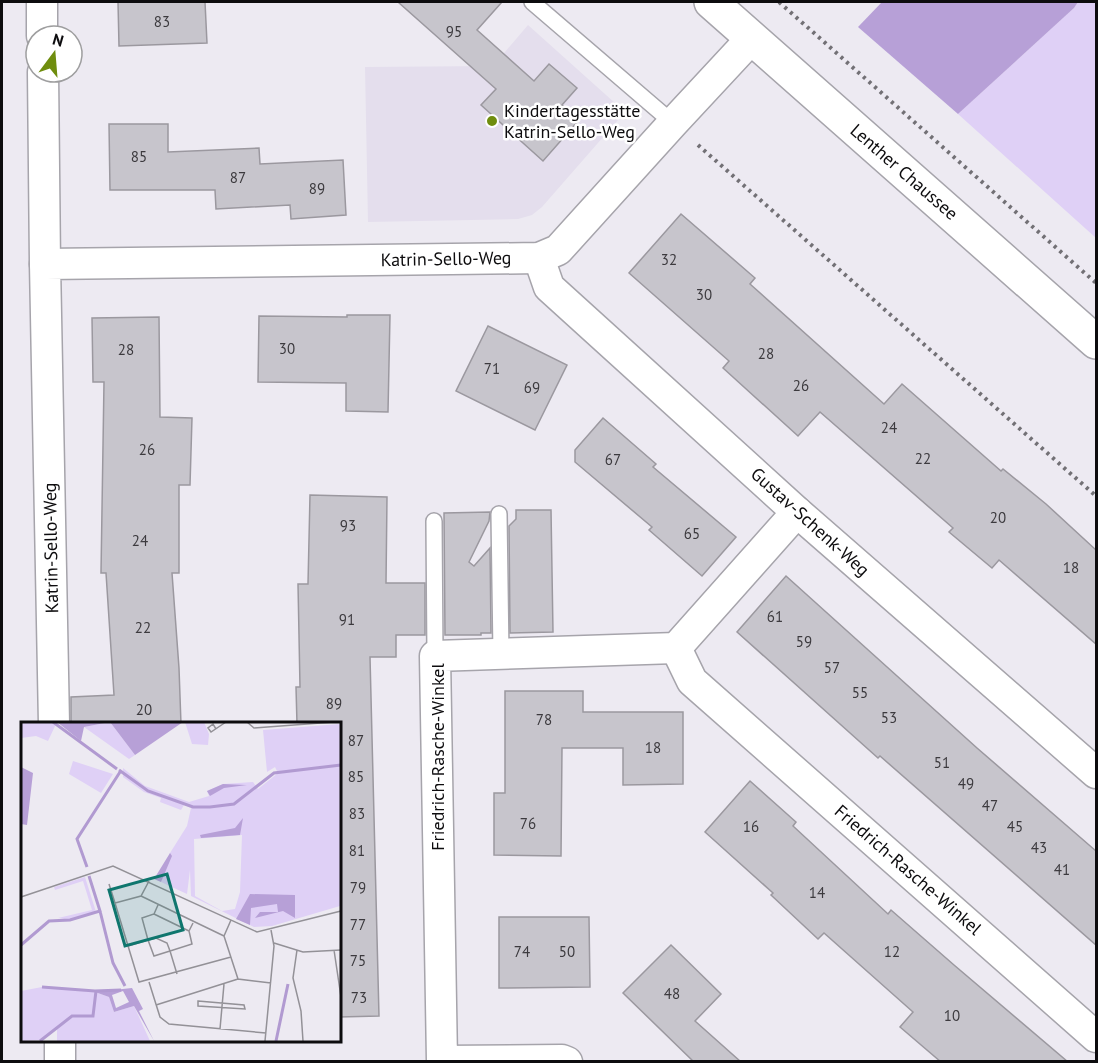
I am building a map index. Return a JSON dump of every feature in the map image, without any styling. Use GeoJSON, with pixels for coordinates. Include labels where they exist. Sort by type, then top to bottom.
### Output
{"type":"FeatureCollection","features":[{"type":"Feature","properties":{"kind":"street"},"geometry":{"type":"LineString","coordinates":[[42,2],[42,24]]}},
{"type":"Feature","properties":{"kind":"street","name":"Lenther Chaussee"},"geometry":{"type":"LineString","coordinates":[[711,2],[1096,342]]}},
{"type":"Feature","properties":{"kind":"street","name":"Katrin-Sello-Weg"},"geometry":{"type":"LineString","coordinates":[[45,264],[539,258],[558,250],[752,38]]}},
{"type":"Feature","properties":{"kind":"street","name":"Katrin-Sello-Weg"},"geometry":{"type":"LineString","coordinates":[[43,84],[54,722]]}},
{"type":"Feature","properties":{"kind":"street","name":"Gustav-Schenk-Weg"},"geometry":{"type":"LineString","coordinates":[[539,258],[549,287],[797,512],[1096,773]]}},
{"type":"Feature","properties":{"kind":"street"},"geometry":{"type":"LineString","coordinates":[[676,648],[797,512]]}},
{"type":"Feature","properties":{"kind":"street","name":"Friedrich-Rasche-Winkel"},"geometry":{"type":"LineString","coordinates":[[442,1061],[435,656],[676,648],[692,681],[1096,1037]]}},
{"type":"Feature","properties":{"kind":"street"},"geometry":{"type":"LineString","coordinates":[[60,1042],[60,1062]]}},
{"type":"Feature","properties":{"kind":"street"},"geometry":{"type":"LineString","coordinates":[[436,1062],[562,1060],[567,1062]]}},
{"type":"Feature","properties":{"kind":"lane"},"geometry":{"type":"LineString","coordinates":[[532,2],[672,123]]}},
{"type":"Feature","properties":{"kind":"lane"},"geometry":{"type":"LineString","coordinates":[[499,514],[501,654]]}},
{"type":"Feature","properties":{"kind":"lane"},"geometry":{"type":"LineString","coordinates":[[434,521],[435,656]]}},
{"type":"Feature","properties":{"kind":"path"},"geometry":{"type":"LineString","coordinates":[[779,2],[1096,283]]}},
{"type":"Feature","properties":{"kind":"path"},"geometry":{"type":"LineString","coordinates":[[672,123],[1096,496]]}},
{"type":"Feature","properties":{"kind":"shaded area"},"geometry":{"type":"Polygon","coordinates":[[[882,2],[1078,2],[958,114],[858,27],[882,2]]]}},
{"type":"Feature","properties":{"kind":"shaded area"},"geometry":{"type":"Polygon","coordinates":[[[1078,2],[1096,2],[1096,238],[958,114],[1078,2]]]}},
{"type":"Feature","properties":{"kind":"shaded area","name":"Kindertagesstätte Katrin-Sello-Weg"},"geometry":{"type":"Polygon","coordinates":[[[528,25],[625,112],[542,207],[532,215],[518,219],[368,222],[365,67],[493,66],[528,25]]]}},
{"type":"Feature","properties":{"kind":"building"},"geometry":{"type":"Polygon","coordinates":[[[118,2],[205,2],[207,43],[119,46],[118,2]]]}},
{"type":"Feature","properties":{"kind":"building"},"geometry":{"type":"Polygon","coordinates":[[[398,2],[502,2],[477,30],[534,81],[549,64],[577,88],[562,105],[579,120],[543,161],[481,105],[496,89],[398,2]]]}},
{"type":"Feature","properties":{"kind":"building"},"geometry":{"type":"Polygon","coordinates":[[[109,124],[168,124],[168,152],[259,148],[260,164],[343,160],[346,215],[291,219],[290,205],[216,209],[215,190],[110,190],[109,124]]]}},
{"type":"Feature","properties":{"kind":"building"},"geometry":{"type":"Polygon","coordinates":[[[681,214],[755,278],[750,284],[884,404],[902,384],[1001,471],[1003,469],[1046,504],[1096,550],[1096,644],[999,560],[992,568],[949,532],[953,528],[820,412],[798,436],[723,368],[729,361],[629,273],[681,214]]]}},
{"type":"Feature","properties":{"kind":"building"},"geometry":{"type":"Polygon","coordinates":[[[347,315],[390,315],[388,412],[346,411],[346,383],[258,382],[259,316],[347,317],[347,315]]]}},
{"type":"Feature","properties":{"kind":"building"},"geometry":{"type":"Polygon","coordinates":[[[159,317],[160,417],[192,418],[190,485],[179,485],[179,573],[172,573],[181,722],[71,722],[71,697],[114,695],[106,573],[101,573],[104,382],[93,382],[92,318],[159,317]]]}},
{"type":"Feature","properties":{"kind":"building"},"geometry":{"type":"Polygon","coordinates":[[[488,326],[567,365],[535,430],[456,391],[488,326]]]}},
{"type":"Feature","properties":{"kind":"building"},"geometry":{"type":"Polygon","coordinates":[[[603,418],[656,464],[653,467],[736,537],[702,576],[649,530],[652,527],[575,462],[575,450],[603,418]]]}},
{"type":"Feature","properties":{"kind":"building"},"geometry":{"type":"Polygon","coordinates":[[[310,495],[387,497],[386,583],[425,583],[425,635],[396,635],[396,657],[370,657],[379,1016],[340,1017],[340,722],[297,722],[296,687],[300,687],[298,584],[308,584],[310,495]]]}},
{"type":"Feature","properties":{"kind":"building"},"geometry":{"type":"Polygon","coordinates":[[[516,510],[551,510],[553,632],[510,633],[509,526],[516,519],[516,510]]]}},
{"type":"Feature","properties":{"kind":"building"},"geometry":{"type":"Polygon","coordinates":[[[490,512],[489,521],[469,562],[474,566],[490,548],[491,633],[445,635],[444,513],[490,512]]]}},
{"type":"Feature","properties":{"kind":"building"},"geometry":{"type":"Polygon","coordinates":[[[786,576],[977,748],[1096,851],[1096,945],[880,756],[878,758],[737,632],[786,576]]]}},
{"type":"Feature","properties":{"kind":"building"},"geometry":{"type":"Polygon","coordinates":[[[505,691],[583,691],[583,712],[683,712],[683,784],[623,785],[623,748],[562,748],[561,856],[494,855],[494,793],[505,793],[505,691]]]}},
{"type":"Feature","properties":{"kind":"building"},"geometry":{"type":"Polygon","coordinates":[[[750,781],[796,822],[793,826],[888,914],[891,910],[1068,1062],[941,1062],[900,1027],[913,1012],[824,933],[818,939],[771,895],[773,893],[705,832],[750,781]]]}},
{"type":"Feature","properties":{"kind":"building"},"geometry":{"type":"Polygon","coordinates":[[[499,917],[589,917],[590,987],[499,988],[499,917]]]}},
{"type":"Feature","properties":{"kind":"building"},"geometry":{"type":"Polygon","coordinates":[[[671,945],[721,994],[695,1021],[741,1062],[694,1062],[623,993],[671,945]]]}},
{"type":"Feature","properties":{"kind":"place","name":"Kindertagesstätte Katrin-Sello-Weg"},"geometry":{"type":"Point","coordinates":[492,121]}}]}
